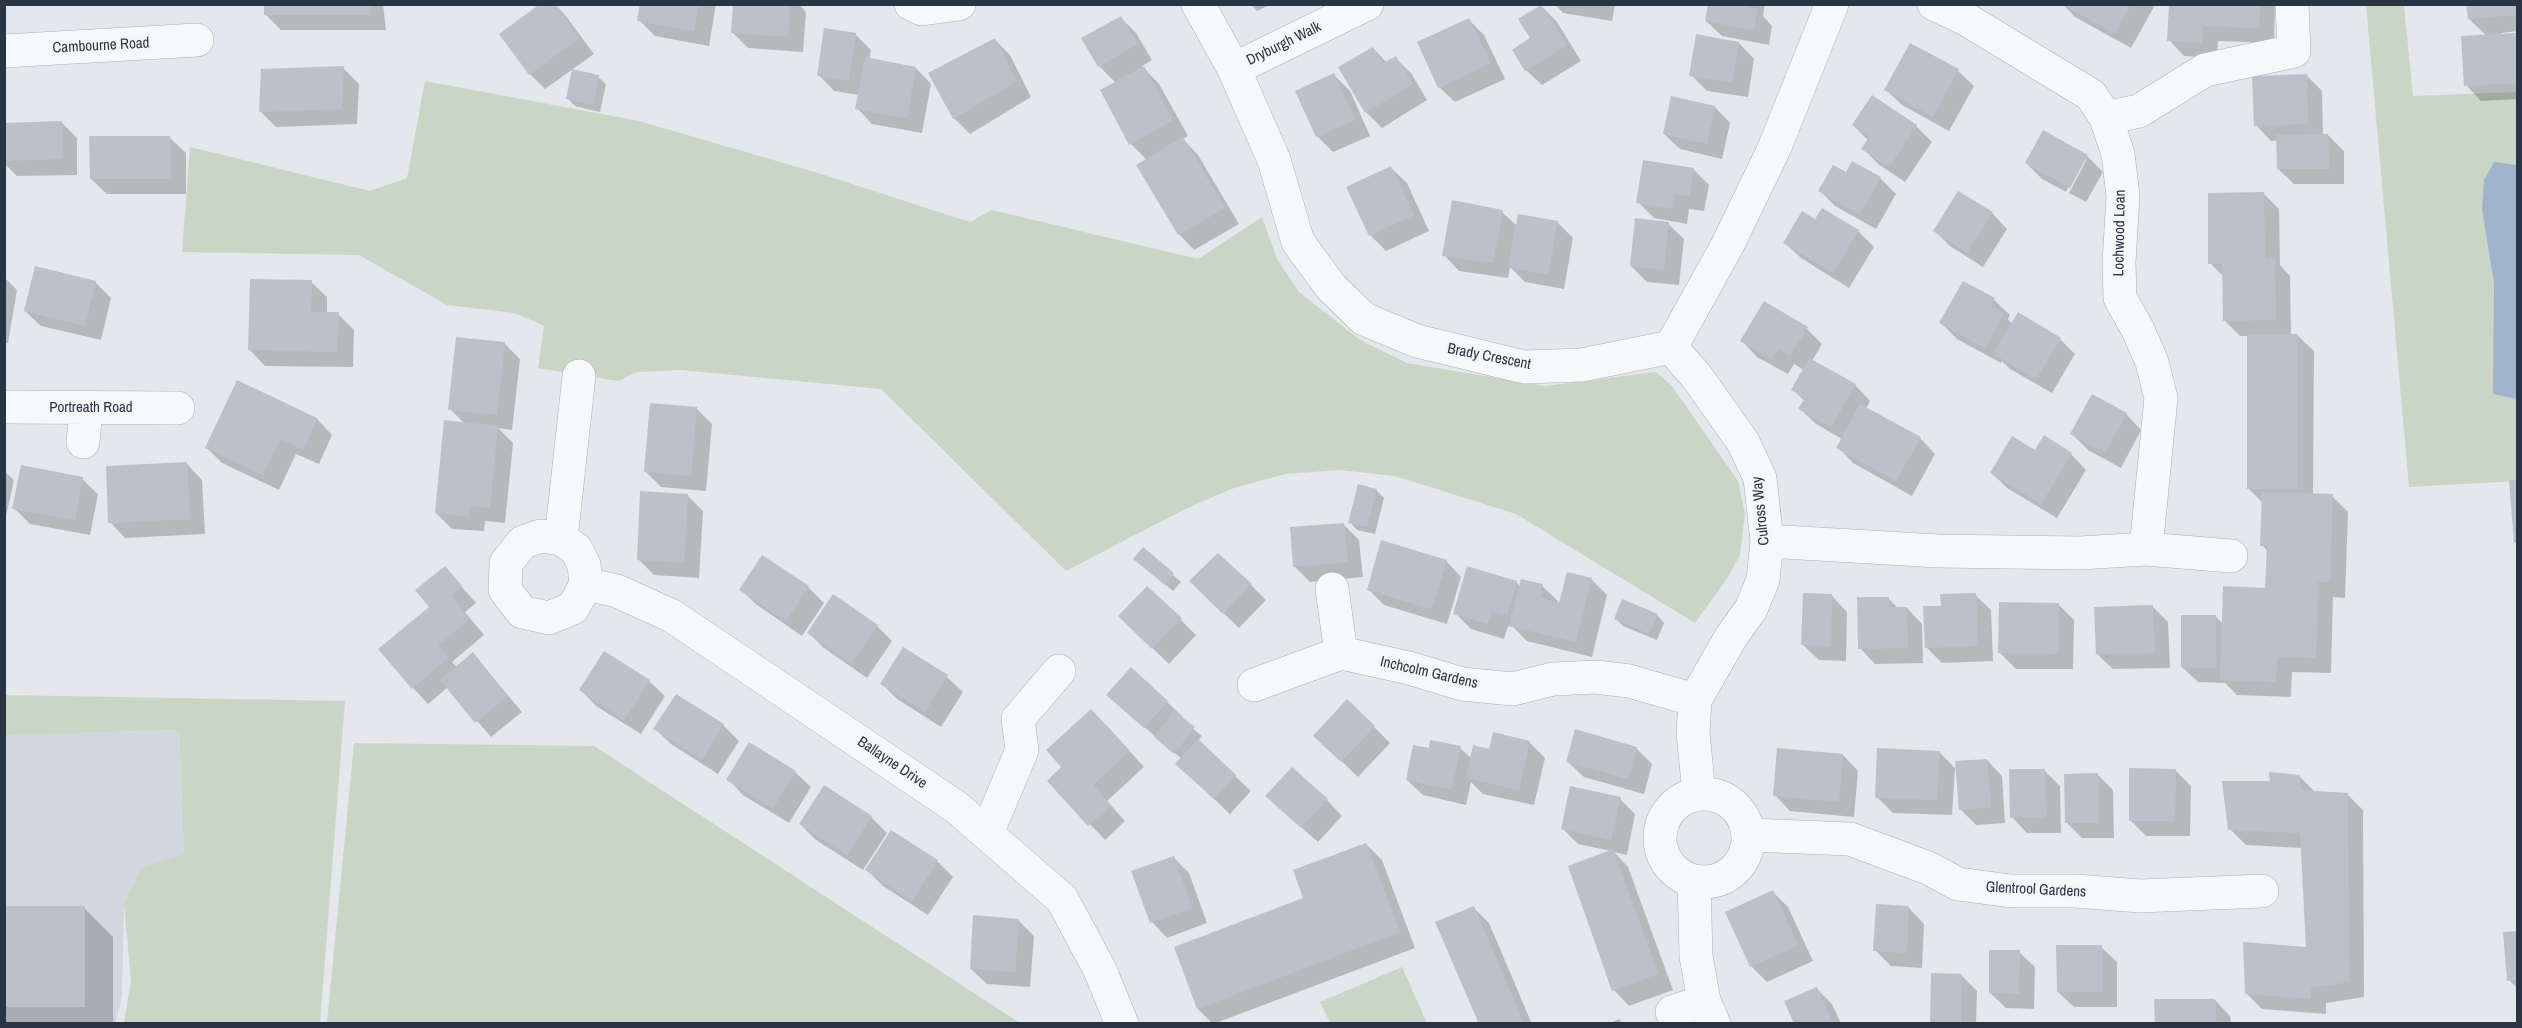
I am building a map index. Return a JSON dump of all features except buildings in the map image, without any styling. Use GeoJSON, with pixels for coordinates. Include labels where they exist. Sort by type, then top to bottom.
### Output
{"type":"FeatureCollection","features":[{"type":"Feature","properties":{"kind":"street"},"geometry":{"type":"LineString","coordinates":[[910,4],[922,9],[959,4]]}},
{"type":"Feature","properties":{"kind":"street","name":"Brady Crescent"},"geometry":{"type":"LineString","coordinates":[[1198,4],[1234,69],[1274,160],[1298,242],[1331,287],[1364,320],[1418,341],[1524,368],[1582,365],[1671,346]]}},
{"type":"Feature","properties":{"kind":"street","name":"Dryburgh Walk"},"geometry":{"type":"LineString","coordinates":[[1234,69],[1367,4]]}},
{"type":"Feature","properties":{"kind":"street"},"geometry":{"type":"LineString","coordinates":[[1671,346],[1727,246],[1774,148],[1832,4]]}},
{"type":"Feature","properties":{"kind":"street","name":"Lochwood Loan"},"geometry":{"type":"LineString","coordinates":[[1934,4],[1964,18],[2091,95],[2106,118],[2118,154],[2123,196],[2119,262],[2120,298],[2152,362],[2161,398],[2146,549]]}},
{"type":"Feature","properties":{"kind":"street"},"geometry":{"type":"LineString","coordinates":[[2106,118],[2139,111],[2205,70],[2294,51],[2292,4]]}},
{"type":"Feature","properties":{"kind":"street","name":"Cambourne Road"},"geometry":{"type":"LineString","coordinates":[[4,51],[197,40]]}},
{"type":"Feature","properties":{"kind":"street","name":"Culross Way"},"geometry":{"type":"LineString","coordinates":[[1671,346],[1697,376],[1743,442],[1760,478],[1767,541],[1763,580],[1751,609],[1731,637],[1695,700],[1693,733],[1700,793]]}},
{"type":"Feature","properties":{"kind":"street"},"geometry":{"type":"LineString","coordinates":[[561,539],[579,376]]}},
{"type":"Feature","properties":{"kind":"street","name":"Portreath Road"},"geometry":{"type":"LineString","coordinates":[[4,407],[86,410],[178,408]]}},
{"type":"Feature","properties":{"kind":"street"},"geometry":{"type":"LineString","coordinates":[[83,442],[86,410]]}},
{"type":"Feature","properties":{"kind":"street"},"geometry":{"type":"LineString","coordinates":[[542,536],[561,539],[576,549],[584,565],[586,584],[573,608],[549,618],[522,612],[506,590],[506,563],[523,542],[542,536]]}},
{"type":"Feature","properties":{"kind":"street"},"geometry":{"type":"LineString","coordinates":[[1767,541],[1938,551],[2080,553],[2146,549],[2230,556]]}},
{"type":"Feature","properties":{"kind":"street","name":"Ballayne Drive"},"geometry":{"type":"LineString","coordinates":[[586,584],[617,591],[672,616],[956,807],[1062,899],[1100,970],[1122,1023]]}},
{"type":"Feature","properties":{"kind":"street"},"geometry":{"type":"LineString","coordinates":[[1254,685],[1341,652],[1332,589]]}},
{"type":"Feature","properties":{"kind":"street","name":"Inchcolm Gardens"},"geometry":{"type":"LineString","coordinates":[[1341,652],[1409,668],[1462,684],[1513,689],[1552,679],[1596,676],[1629,681],[1695,700]]}},
{"type":"Feature","properties":{"kind":"street"},"geometry":{"type":"LineString","coordinates":[[987,833],[1022,750],[1018,719],[1059,671]]}},
{"type":"Feature","properties":{"kind":"street"},"geometry":{"type":"LineString","coordinates":[[1700,793],[1714,794],[1727,800],[1738,809],[1746,821],[1749,835],[1742,861],[1733,872],[1721,879],[1707,882],[1694,881],[1681,876],[1670,867],[1663,855],[1660,842],[1660,828],[1674,804],[1700,793]]}},
{"type":"Feature","properties":{"kind":"street","name":"Glentrool Gardens"},"geometry":{"type":"LineString","coordinates":[[1749,835],[1851,839],[1928,868],[1958,884],[2011,891],[2076,891],[2140,896],[2262,891]]}},
{"type":"Feature","properties":{"kind":"street"},"geometry":{"type":"LineString","coordinates":[[1672,1012],[1709,1012],[1696,956],[1694,881]]}},
{"type":"Feature","properties":{"kind":"shaded area"},"geometry":{"type":"Polygon","coordinates":[[[179,730],[184,855],[141,868],[124,904],[122,995],[116,1023],[5,1023],[4,735],[179,730]]]}},
{"type":"Feature","properties":{"kind":"green space"},"geometry":{"type":"Polygon","coordinates":[[[2366,5],[2404,5],[2413,96],[2517,92],[2517,481],[2409,487],[2366,5]]]}},
{"type":"Feature","properties":{"kind":"green space"},"geometry":{"type":"Polygon","coordinates":[[[425,81],[639,121],[818,173],[970,222],[992,210],[1198,259],[1262,217],[1277,259],[1299,292],[1360,340],[1407,363],[1545,386],[1656,372],[1672,386],[1738,481],[1745,514],[1740,555],[1726,580],[1695,623],[1516,514],[1395,476],[1340,470],[1285,474],[1231,489],[1181,511],[1066,571],[881,389],[681,370],[638,372],[618,381],[538,368],[544,326],[515,313],[447,305],[359,255],[182,252],[190,147],[370,191],[407,178],[425,81]]]}},
{"type":"Feature","properties":{"kind":"green space"},"geometry":{"type":"Polygon","coordinates":[[[4,695],[345,701],[320,1023],[124,1023],[131,980],[124,904],[141,868],[184,854],[179,730],[5,735],[4,695]]]}},
{"type":"Feature","properties":{"kind":"green space"},"geometry":{"type":"Polygon","coordinates":[[[354,743],[594,746],[1020,1023],[327,1023],[354,743]]]}},
{"type":"Feature","properties":{"kind":"green space"},"geometry":{"type":"Polygon","coordinates":[[[1402,967],[1427,1023],[1330,1023],[1320,1002],[1402,967]]]}},
{"type":"Feature","properties":{"kind":"water"},"geometry":{"type":"Polygon","coordinates":[[[2494,162],[2517,165],[2517,399],[2493,394],[2494,283],[2482,209],[2484,180],[2494,162]]]}}]}
